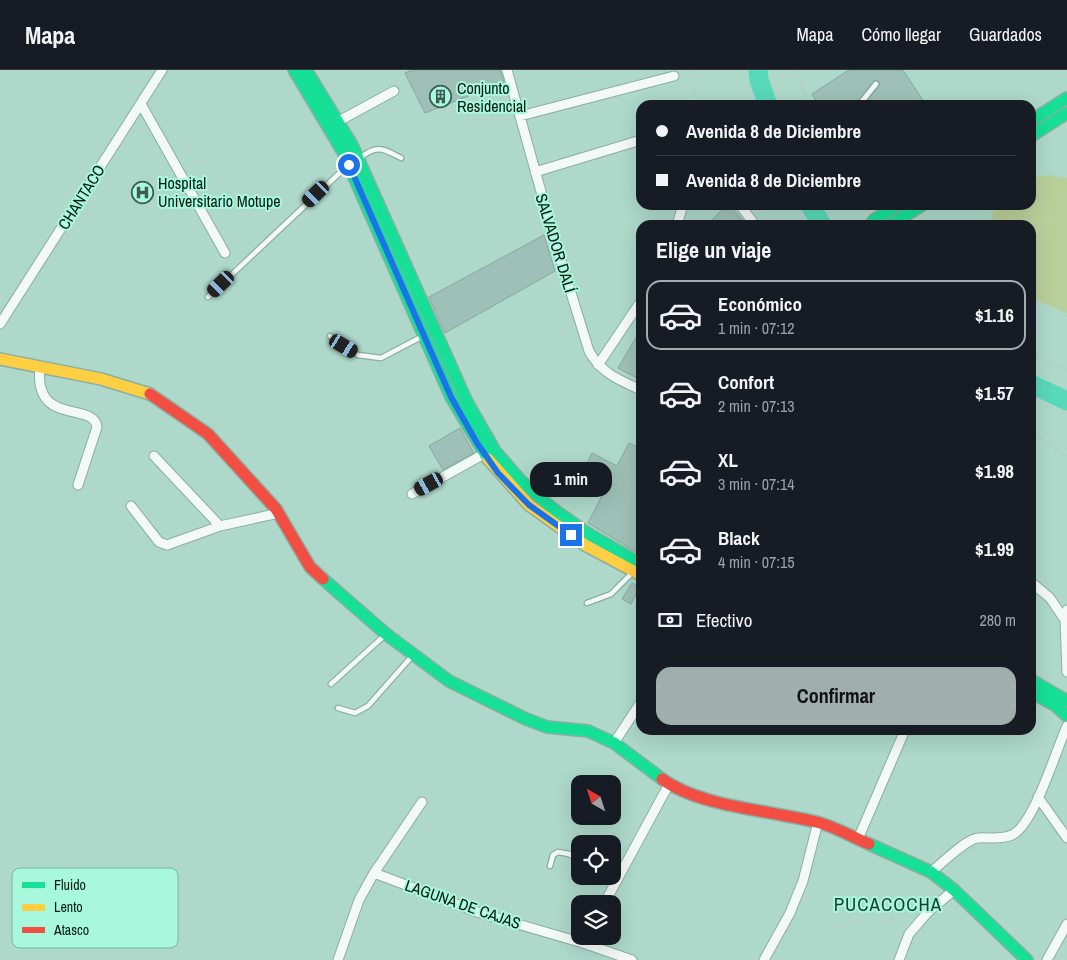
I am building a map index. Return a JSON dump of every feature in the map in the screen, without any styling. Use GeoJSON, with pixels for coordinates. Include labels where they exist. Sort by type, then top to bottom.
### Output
{"type":"FeatureCollection","features":[{"type":"Feature","properties":{"kind":"main road"},"geometry":{"type":"LineString","coordinates":[[294,70],[354,163],[436,331],[461,392],[486,436],[507,466],[538,498],[636,566]]}},
{"type":"Feature","properties":{"kind":"main road"},"geometry":{"type":"LineString","coordinates":[[306,70],[338,121],[451,397],[484,454],[498,473],[529,505],[586,545],[636,567]]}},
{"type":"Feature","properties":{"kind":"main road"},"geometry":{"type":"LineString","coordinates":[[1036,118],[1067,98]]}},
{"type":"Feature","properties":{"kind":"main road"},"geometry":{"type":"LineString","coordinates":[[1036,133],[1067,113]]}},
{"type":"Feature","properties":{"kind":"main road"},"geometry":{"type":"LineString","coordinates":[[877,220],[891,210]]}},
{"type":"Feature","properties":{"kind":"main road"},"geometry":{"type":"LineString","coordinates":[[898,220],[914,210]]}},
{"type":"Feature","properties":{"kind":"main road"},"geometry":{"type":"LineString","coordinates":[[0,359],[101,378],[145,391],[208,434],[279,513],[310,567],[386,634],[449,681],[526,719],[547,727],[588,731],[614,743],[669,784],[709,800],[818,822],[932,872],[954,890],[1027,960]]}},
{"type":"Feature","properties":{"kind":"main road"},"geometry":{"type":"LineString","coordinates":[[1036,683],[1063,698],[1067,716]]}},
{"type":"Feature","properties":{"kind":"main road"},"geometry":{"type":"LineString","coordinates":[[1036,693],[1063,698]]}},
{"type":"Feature","properties":{"kind":"street","name":"CHANTACO"},"geometry":{"type":"LineString","coordinates":[[0,324],[162,70]]}},
{"type":"Feature","properties":{"kind":"street","name":"SALVADOR DALÍ"},"geometry":{"type":"LineString","coordinates":[[507,70],[535,172],[589,351],[598,365],[612,377],[636,388]]}},
{"type":"Feature","properties":{"kind":"street"},"geometry":{"type":"LineString","coordinates":[[520,116],[674,76]]}},
{"type":"Feature","properties":{"kind":"street"},"geometry":{"type":"LineString","coordinates":[[338,121],[394,91]]}},
{"type":"Feature","properties":{"kind":"street"},"geometry":{"type":"LineString","coordinates":[[140,104],[225,253]]}},
{"type":"Feature","properties":{"kind":"street"},"geometry":{"type":"LineString","coordinates":[[535,172],[636,142]]}},
{"type":"Feature","properties":{"kind":"street"},"geometry":{"type":"LineString","coordinates":[[598,365],[636,308]]}},
{"type":"Feature","properties":{"kind":"street"},"geometry":{"type":"LineString","coordinates":[[40,367],[39,377],[42,391],[53,406],[91,416],[96,421],[97,427],[78,485]]}},
{"type":"Feature","properties":{"kind":"street"},"geometry":{"type":"LineString","coordinates":[[412,494],[484,454]]}},
{"type":"Feature","properties":{"kind":"street"},"geometry":{"type":"LineString","coordinates":[[154,456],[220,526]]}},
{"type":"Feature","properties":{"kind":"street"},"geometry":{"type":"LineString","coordinates":[[131,506],[159,542],[167,545],[220,526],[279,513]]}},
{"type":"Feature","properties":{"kind":"street"},"geometry":{"type":"LineString","coordinates":[[1036,586],[1050,598],[1065,620]]}},
{"type":"Feature","properties":{"kind":"street"},"geometry":{"type":"LineString","coordinates":[[1067,610],[1065,620],[1067,672]]}},
{"type":"Feature","properties":{"kind":"street"},"geometry":{"type":"LineString","coordinates":[[614,743],[636,710]]}},
{"type":"Feature","properties":{"kind":"street"},"geometry":{"type":"LineString","coordinates":[[932,872],[965,844],[976,838],[992,840],[1013,835],[1029,818],[1067,726]]}},
{"type":"Feature","properties":{"kind":"street"},"geometry":{"type":"LineString","coordinates":[[858,839],[903,735]]}},
{"type":"Feature","properties":{"kind":"street"},"geometry":{"type":"LineString","coordinates":[[621,865],[669,784]]}},
{"type":"Feature","properties":{"kind":"street"},"geometry":{"type":"LineString","coordinates":[[1038,797],[1067,838]]}},
{"type":"Feature","properties":{"kind":"street"},"geometry":{"type":"LineString","coordinates":[[338,960],[359,900],[374,873],[422,802]]}},
{"type":"Feature","properties":{"kind":"street"},"geometry":{"type":"LineString","coordinates":[[764,960],[790,913],[803,881],[818,822]]}},
{"type":"Feature","properties":{"kind":"street","name":"LAGUNA DE CAJAS"},"geometry":{"type":"LineString","coordinates":[[374,873],[480,913],[571,937]]}},
{"type":"Feature","properties":{"kind":"street"},"geometry":{"type":"LineString","coordinates":[[899,960],[910,934],[928,912],[954,890]]}},
{"type":"Feature","properties":{"kind":"street"},"geometry":{"type":"LineString","coordinates":[[1047,960],[1067,924]]}},
{"type":"Feature","properties":{"kind":"street","name":"LAGUNA DE CAJAS"},"geometry":{"type":"LineString","coordinates":[[596,945],[632,960]]}},
{"type":"Feature","properties":{"kind":"lane"},"geometry":{"type":"LineString","coordinates":[[863,100],[876,84]]}},
{"type":"Feature","properties":{"kind":"lane"},"geometry":{"type":"LineString","coordinates":[[208,297],[342,168],[354,163],[369,151],[379,148],[401,158]]}},
{"type":"Feature","properties":{"kind":"lane"},"geometry":{"type":"LineString","coordinates":[[330,336],[358,354],[381,358],[424,335],[436,331]]}},
{"type":"Feature","properties":{"kind":"lane"},"geometry":{"type":"LineString","coordinates":[[587,603],[610,594],[636,571]]}},
{"type":"Feature","properties":{"kind":"lane"},"geometry":{"type":"LineString","coordinates":[[332,684],[386,634]]}},
{"type":"Feature","properties":{"kind":"lane"},"geometry":{"type":"LineString","coordinates":[[338,708],[355,713],[368,706],[414,654]]}},
{"type":"Feature","properties":{"kind":"lane"},"geometry":{"type":"LineString","coordinates":[[550,866],[553,855],[558,852],[571,855]]}},
{"type":"Feature","properties":{"kind":"path"},"geometry":{"type":"LineString","coordinates":[[691,70],[696,100]]}},
{"type":"Feature","properties":{"kind":"path"},"geometry":{"type":"LineString","coordinates":[[799,70],[799,77],[806,100]]}},
{"type":"Feature","properties":{"kind":"path"},"geometry":{"type":"LineString","coordinates":[[760,210],[768,220]]}},
{"type":"Feature","properties":{"kind":"path"},"geometry":{"type":"LineString","coordinates":[[1036,356],[1067,370]]}},
{"type":"Feature","properties":{"kind":"path"},"geometry":{"type":"LineString","coordinates":[[1036,435],[1067,457]]}},
{"type":"Feature","properties":{"kind":"green space"},"geometry":{"type":"Polygon","coordinates":[[[1050,175],[1067,178],[1067,313],[1036,300],[1036,220],[991,220],[994,210],[1036,210],[1036,177],[1050,175]]]}},
{"type":"Feature","properties":{"kind":"building","name":"Conjunto Residencial"},"geometry":{"type":"Polygon","coordinates":[[[412,70],[500,70],[504,82],[425,113],[405,73],[412,70]]]}},
{"type":"Feature","properties":{"kind":"building"},"geometry":{"type":"Polygon","coordinates":[[[849,70],[903,70],[923,100],[868,100],[879,86],[880,82],[876,80],[873,81],[859,100],[815,100],[812,94],[849,70]]]}},
{"type":"Feature","properties":{"kind":"building"},"geometry":{"type":"Polygon","coordinates":[[[722,210],[734,210],[742,220],[712,220],[722,210]]]}},
{"type":"Feature","properties":{"kind":"building"},"geometry":{"type":"Polygon","coordinates":[[[544,235],[555,271],[445,333],[429,297],[544,235]]]}},
{"type":"Feature","properties":{"kind":"building"},"geometry":{"type":"Polygon","coordinates":[[[636,337],[636,377],[618,368],[636,337]]]}},
{"type":"Feature","properties":{"kind":"building"},"geometry":{"type":"Polygon","coordinates":[[[460,428],[474,453],[443,470],[429,446],[460,428]]]}},
{"type":"Feature","properties":{"kind":"building"},"geometry":{"type":"Polygon","coordinates":[[[629,443],[636,446],[636,552],[588,523],[607,486],[582,473],[592,453],[617,466],[629,443]]]}},
{"type":"Feature","properties":{"kind":"building"},"geometry":{"type":"Polygon","coordinates":[[[632,583],[636,585],[636,595],[631,604],[622,599],[632,583]]]}},
{"type":"Feature","properties":{"kind":"waterway"},"geometry":{"type":"LineString","coordinates":[[758,70],[759,80],[766,100]]}},
{"type":"Feature","properties":{"kind":"waterway"},"geometry":{"type":"LineString","coordinates":[[813,210],[819,220]]}},
{"type":"Feature","properties":{"kind":"waterway"},"geometry":{"type":"LineString","coordinates":[[1036,386],[1067,401]]}},
{"type":"Feature","properties":{"kind":"traffic: fast"},"geometry":{"type":"LineString","coordinates":[[294,70],[343,152],[451,397],[488,459]]}},
{"type":"Feature","properties":{"kind":"traffic: fast"},"geometry":{"type":"LineString","coordinates":[[306,70],[352,145],[467,402],[495,451],[521,481],[553,509],[587,533],[636,561]]}},
{"type":"Feature","properties":{"kind":"traffic: fast"},"geometry":{"type":"LineString","coordinates":[[1036,118],[1067,98]]}},
{"type":"Feature","properties":{"kind":"traffic: fast"},"geometry":{"type":"LineString","coordinates":[[1036,133],[1067,113]]}},
{"type":"Feature","properties":{"kind":"traffic: fast"},"geometry":{"type":"LineString","coordinates":[[874,220],[890,210]]}},
{"type":"Feature","properties":{"kind":"traffic: fast"},"geometry":{"type":"LineString","coordinates":[[898,220],[914,210]]}},
{"type":"Feature","properties":{"kind":"traffic: fast"},"geometry":{"type":"LineString","coordinates":[[323,579],[386,634],[449,681],[526,719],[547,727],[588,731],[614,743],[662,779]]}},
{"type":"Feature","properties":{"kind":"traffic: fast"},"geometry":{"type":"LineString","coordinates":[[1036,683],[1067,701]]}},
{"type":"Feature","properties":{"kind":"traffic: fast"},"geometry":{"type":"LineString","coordinates":[[1036,695],[1056,706],[1067,716]]}},
{"type":"Feature","properties":{"kind":"traffic: fast"},"geometry":{"type":"LineString","coordinates":[[869,844],[931,872],[954,890],[1027,960]]}},
{"type":"Feature","properties":{"kind":"traffic: slow"},"geometry":{"type":"LineString","coordinates":[[0,359],[101,379],[150,394]]}},
{"type":"Feature","properties":{"kind":"traffic: slow"},"geometry":{"type":"LineString","coordinates":[[488,459],[529,505],[585,545],[636,572]]}},
{"type":"Feature","properties":{"kind":"traffic: jam"},"geometry":{"type":"LineString","coordinates":[[150,394],[208,434],[276,509],[310,567],[323,579]]}},
{"type":"Feature","properties":{"kind":"traffic: jam"},"geometry":{"type":"LineString","coordinates":[[662,779],[695,796],[715,802],[823,824],[869,844]]}},
{"type":"Feature","properties":{"kind":"place","name":"Conjunto Residencial"},"geometry":{"type":"Point","coordinates":[441,97]}},
{"type":"Feature","properties":{"kind":"place","name":"Hospital Universitario Motupe"},"geometry":{"type":"Point","coordinates":[142,192]}},
{"type":"Feature","properties":{"kind":"district","name":"PUCACOCHA"},"geometry":{"type":"Point","coordinates":[888,904]}},
{"type":"Feature","properties":{"kind":"route"},"geometry":{"type":"LineString","coordinates":[[349,165],[451,397],[477,443],[498,473],[529,505],[571,535]]}}]}
